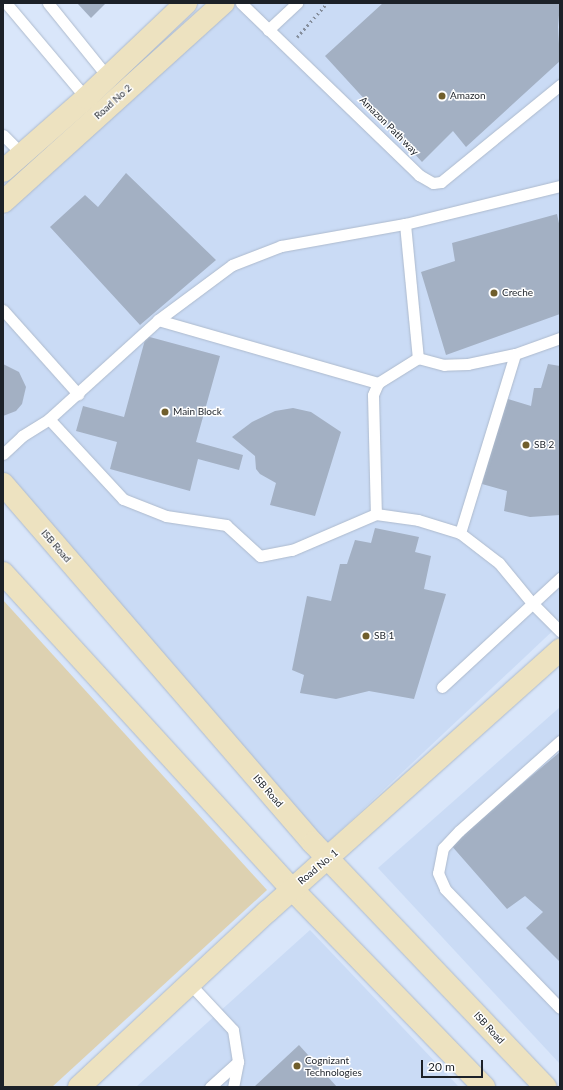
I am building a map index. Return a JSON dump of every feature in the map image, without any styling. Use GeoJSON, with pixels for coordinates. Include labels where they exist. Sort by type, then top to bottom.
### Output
{"type":"FeatureCollection","features":[{"type":"Feature","properties":{"kind":"main road"},"geometry":{"type":"LineString","coordinates":[[3,171],[86,98],[107,76],[186,3]]}},
{"type":"Feature","properties":{"kind":"main road","name":"Road No 2"},"geometry":{"type":"LineString","coordinates":[[3,202],[223,3]]}},
{"type":"Feature","properties":{"kind":"main road","name":"ISB Road"},"geometry":{"type":"LineString","coordinates":[[3,484],[329,858],[545,1087]]}},
{"type":"Feature","properties":{"kind":"main road"},"geometry":{"type":"LineString","coordinates":[[3,573],[292,889],[484,1087]]}},
{"type":"Feature","properties":{"kind":"main road","name":"Road No. 1"},"geometry":{"type":"LineString","coordinates":[[79,1087],[292,889],[329,858],[560,650]]}},
{"type":"Feature","properties":{"kind":"lane"},"geometry":{"type":"LineString","coordinates":[[6,3],[86,98]]}},
{"type":"Feature","properties":{"kind":"lane"},"geometry":{"type":"LineString","coordinates":[[48,3],[107,76]]}},
{"type":"Feature","properties":{"kind":"lane"},"geometry":{"type":"LineString","coordinates":[[241,3],[418,175],[432,183],[441,182],[560,85]]}},
{"type":"Feature","properties":{"kind":"lane"},"geometry":{"type":"LineString","coordinates":[[268,30],[297,3]]}},
{"type":"Feature","properties":{"kind":"lane"},"geometry":{"type":"LineString","coordinates":[[3,135],[22,154]]}},
{"type":"Feature","properties":{"kind":"lane"},"geometry":{"type":"LineString","coordinates":[[3,454],[22,436],[49,419],[78,394],[158,320],[232,265],[281,246],[405,224],[560,186]]}},
{"type":"Feature","properties":{"kind":"lane"},"geometry":{"type":"LineString","coordinates":[[405,224],[418,358]]}},
{"type":"Feature","properties":{"kind":"lane"},"geometry":{"type":"LineString","coordinates":[[3,310],[78,394]]}},
{"type":"Feature","properties":{"kind":"lane"},"geometry":{"type":"LineString","coordinates":[[158,320],[378,383]]}},
{"type":"Feature","properties":{"kind":"lane"},"geometry":{"type":"LineString","coordinates":[[376,514],[373,396],[378,383],[418,358],[444,365],[468,364],[515,354],[560,338]]}},
{"type":"Feature","properties":{"kind":"lane"},"geometry":{"type":"LineString","coordinates":[[460,532],[515,354]]}},
{"type":"Feature","properties":{"kind":"lane"},"geometry":{"type":"LineString","coordinates":[[49,419],[123,499],[166,516],[226,525],[260,556],[292,550],[376,514],[418,520],[460,532],[499,563],[532,603],[560,631]]}},
{"type":"Feature","properties":{"kind":"lane"},"geometry":{"type":"LineString","coordinates":[[442,687],[560,578]]}},
{"type":"Feature","properties":{"kind":"lane"},"geometry":{"type":"LineString","coordinates":[[560,741],[459,831],[443,848],[438,873],[445,889],[560,1008]]}},
{"type":"Feature","properties":{"kind":"lane"},"geometry":{"type":"LineString","coordinates":[[190,984],[233,1030],[238,1062],[233,1087]]}},
{"type":"Feature","properties":{"kind":"lane"},"geometry":{"type":"LineString","coordinates":[[210,1087],[238,1062]]}},
{"type":"Feature","properties":{"kind":"path"},"geometry":{"type":"LineString","coordinates":[[277,21],[294,39],[328,3]]}},
{"type":"Feature","properties":{"kind":"shaded area"},"geometry":{"type":"Polygon","coordinates":[[[239,3],[560,3],[560,624],[325,845],[3,484],[3,217],[133,95],[239,3]]]}},
{"type":"Feature","properties":{"kind":"shaded area"},"geometry":{"type":"Polygon","coordinates":[[[3,600],[267,890],[52,1087],[3,1087],[3,600]]]}},
{"type":"Feature","properties":{"kind":"shaded area"},"geometry":{"type":"Polygon","coordinates":[[[560,707],[560,1064],[378,868],[560,707]]]}},
{"type":"Feature","properties":{"kind":"shaded area"},"geometry":{"type":"Polygon","coordinates":[[[310,930],[459,1087],[136,1087],[310,930]]]}},
{"type":"Feature","properties":{"kind":"building"},"geometry":{"type":"Polygon","coordinates":[[[77,3],[106,3],[91,18],[77,3]]]}},
{"type":"Feature","properties":{"kind":"building","name":"Amazon"},"geometry":{"type":"Polygon","coordinates":[[[383,3],[560,3],[558,27],[560,61],[466,147],[453,131],[422,162],[325,56],[383,3]]]}},
{"type":"Feature","properties":{"kind":"building"},"geometry":{"type":"Polygon","coordinates":[[[126,173],[216,260],[140,325],[50,227],[85,195],[98,207],[126,173]]]}},
{"type":"Feature","properties":{"kind":"building","name":"Creche"},"geometry":{"type":"Polygon","coordinates":[[[557,214],[560,228],[560,314],[446,355],[421,272],[455,261],[452,243],[557,214]]]}},
{"type":"Feature","properties":{"kind":"building","name":"Main Block"},"geometry":{"type":"Polygon","coordinates":[[[146,336],[220,356],[196,442],[243,455],[239,470],[198,459],[190,491],[110,469],[117,442],[76,431],[83,406],[124,417],[146,336]]]}},
{"type":"Feature","properties":{"kind":"building"},"geometry":{"type":"Polygon","coordinates":[[[3,364],[19,372],[26,387],[22,404],[16,411],[3,416],[3,364]]]}},
{"type":"Feature","properties":{"kind":"building","name":"SB 2"},"geometry":{"type":"Polygon","coordinates":[[[548,364],[560,366],[560,515],[530,517],[504,511],[507,491],[482,484],[505,398],[531,406],[534,388],[541,388],[548,364]]]}},
{"type":"Feature","properties":{"kind":"building"},"geometry":{"type":"Polygon","coordinates":[[[293,408],[311,412],[341,432],[315,516],[270,505],[276,483],[260,474],[256,469],[255,456],[232,437],[252,422],[275,411],[293,408]]]}},
{"type":"Feature","properties":{"kind":"building","name":"SB 1"},"geometry":{"type":"Polygon","coordinates":[[[375,528],[419,537],[415,552],[431,556],[424,589],[446,594],[414,699],[369,691],[336,699],[300,693],[304,675],[292,670],[307,596],[331,601],[340,564],[347,564],[355,540],[371,543],[375,528]]]}},
{"type":"Feature","properties":{"kind":"building"},"geometry":{"type":"Polygon","coordinates":[[[560,752],[560,962],[526,928],[543,912],[525,896],[507,909],[450,844],[560,752]]]}},
{"type":"Feature","properties":{"kind":"building","name":"Cognizant Technologies"},"geometry":{"type":"Polygon","coordinates":[[[299,1045],[337,1087],[254,1087],[299,1045]]]}},
{"type":"Feature","properties":{"kind":"place","name":"Amazon"},"geometry":{"type":"Point","coordinates":[442,96]}},
{"type":"Feature","properties":{"kind":"place","name":"Creche"},"geometry":{"type":"Point","coordinates":[494,293]}},
{"type":"Feature","properties":{"kind":"place","name":"Main Block"},"geometry":{"type":"Point","coordinates":[165,412]}},
{"type":"Feature","properties":{"kind":"place","name":"SB 2"},"geometry":{"type":"Point","coordinates":[526,445]}},
{"type":"Feature","properties":{"kind":"place","name":"SB 1"},"geometry":{"type":"Point","coordinates":[366,636]}},
{"type":"Feature","properties":{"kind":"place","name":"Cognizant Technologies"},"geometry":{"type":"Point","coordinates":[297,1066]}}]}
